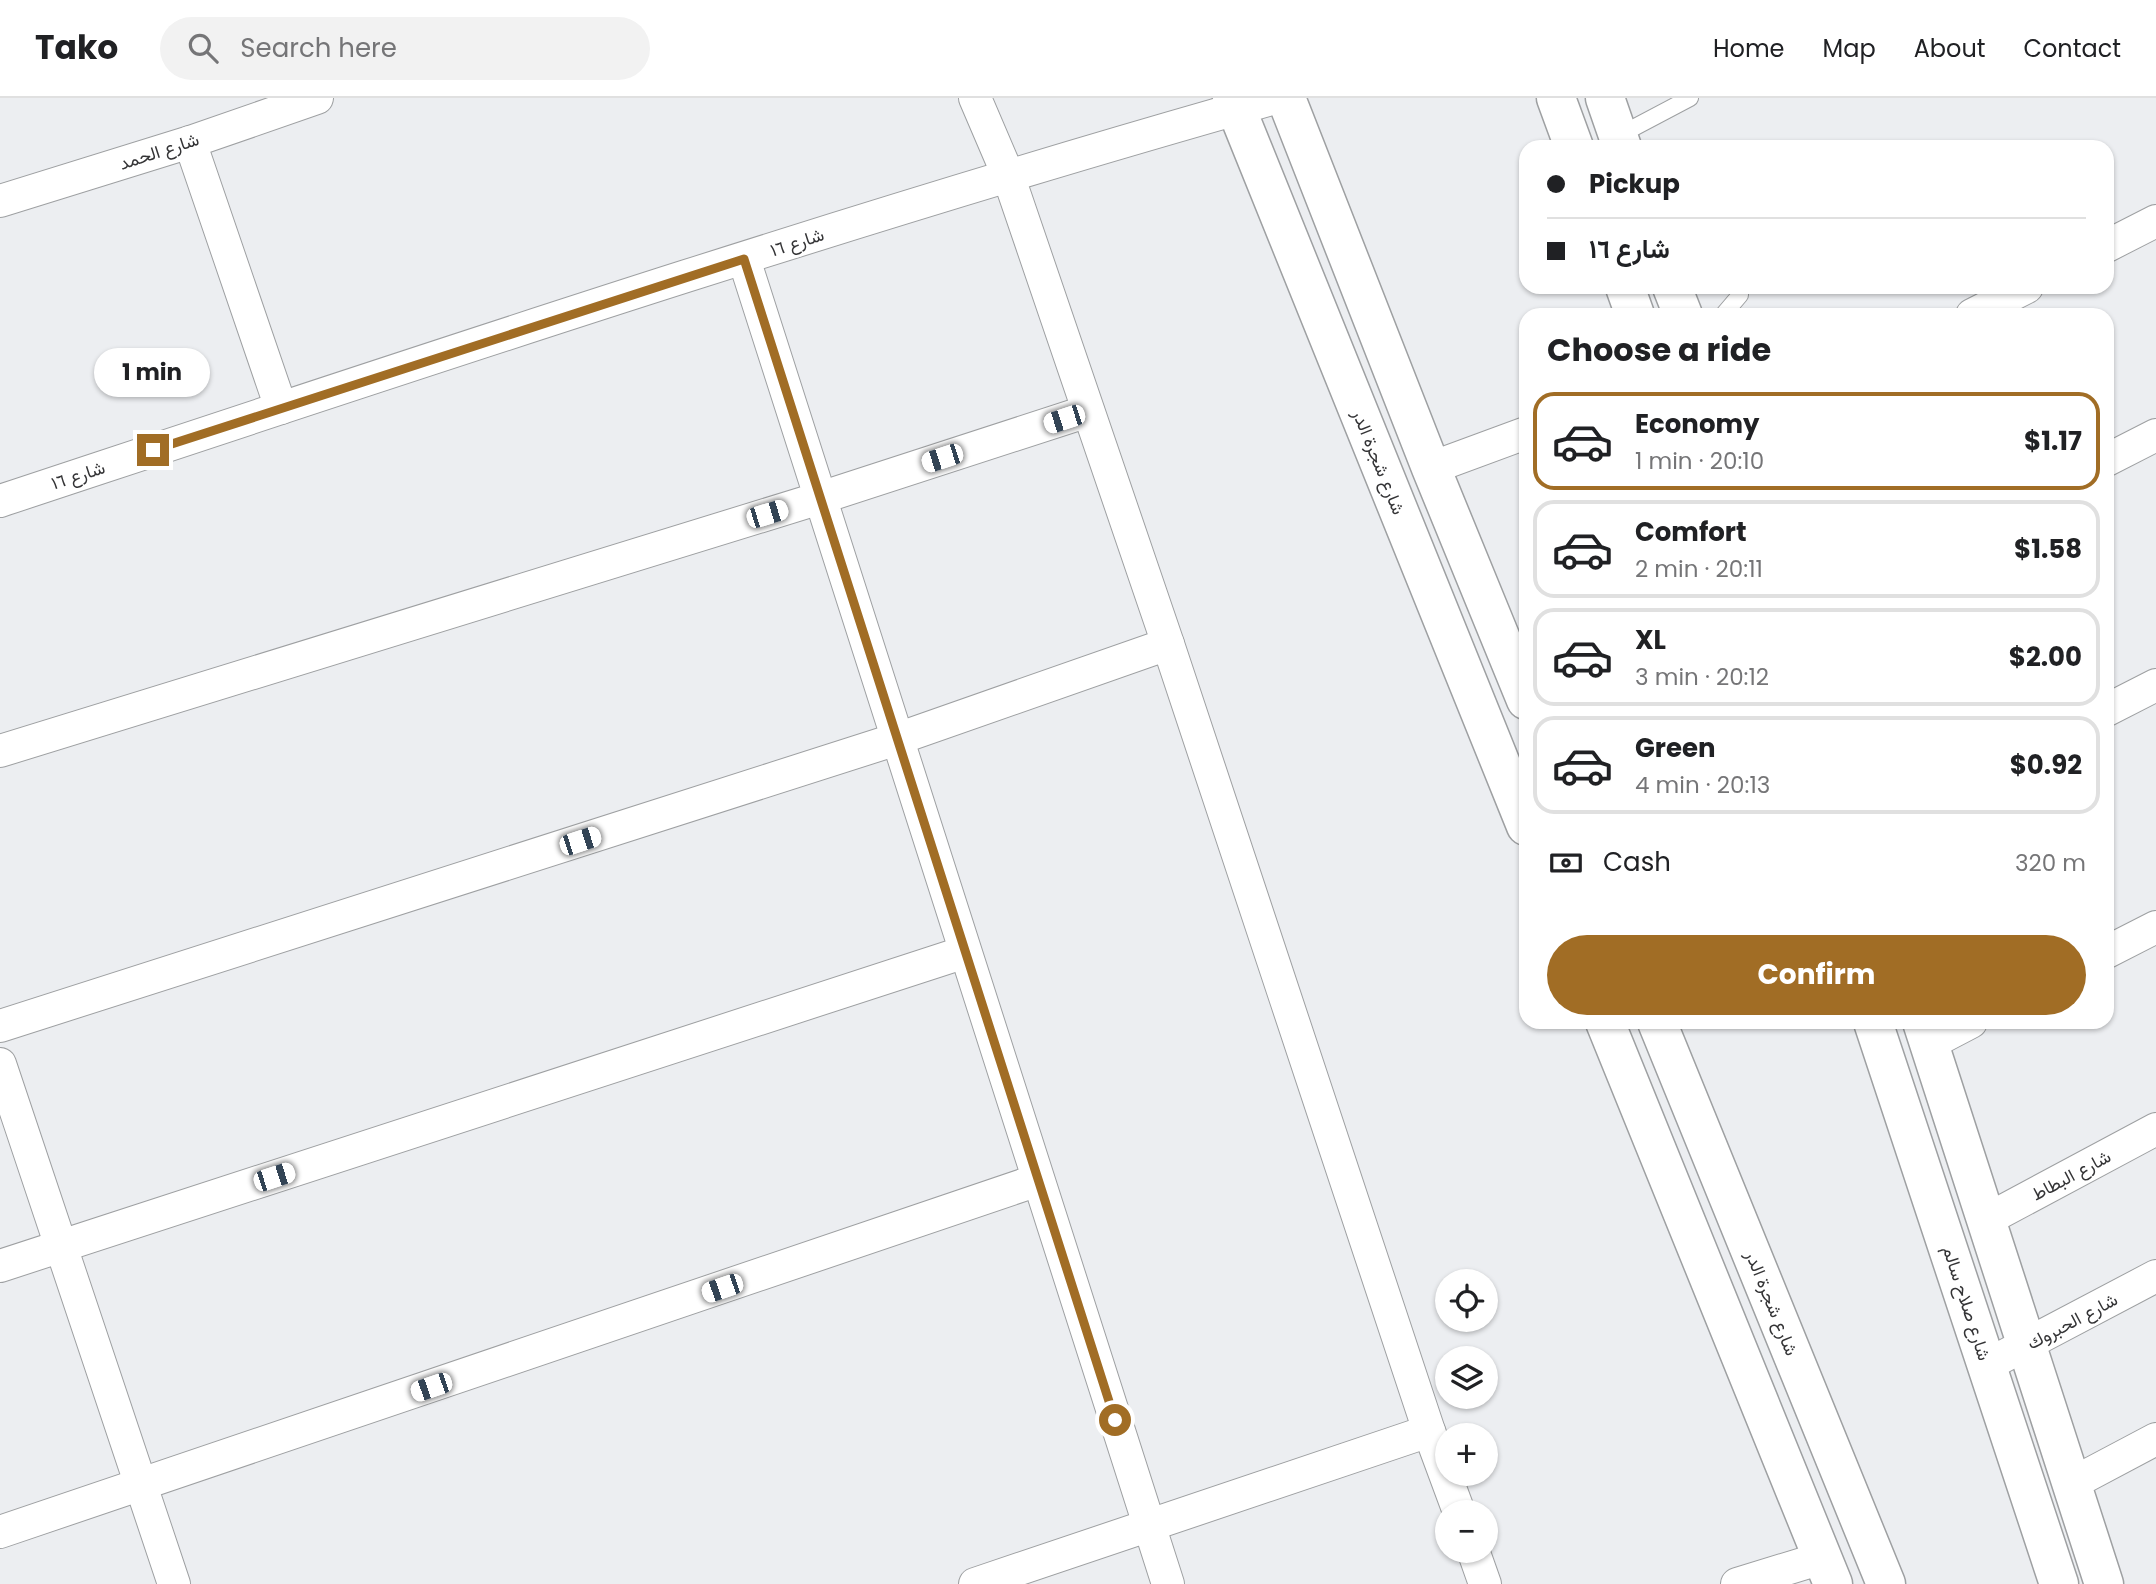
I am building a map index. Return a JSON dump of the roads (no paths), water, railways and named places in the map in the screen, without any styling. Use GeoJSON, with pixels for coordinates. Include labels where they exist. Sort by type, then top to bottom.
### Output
{"type":"FeatureCollection","features":[{"type":"Feature","properties":{"kind":"street","name":"شارع الحمد"},"geometry":{"type":"LineString","coordinates":[[0,201],[190,142],[317,98]]}},
{"type":"Feature","properties":{"kind":"street"},"geometry":{"type":"LineString","coordinates":[[975,98],[1008,175],[1168,644],[1429,1431],[1455,1500]]}},
{"type":"Feature","properties":{"kind":"street","name":"شارع ١٦"},"geometry":{"type":"LineString","coordinates":[[0,501],[281,408],[1234,103],[1275,98]]}},
{"type":"Feature","properties":{"kind":"street"},"geometry":{"type":"LineString","coordinates":[[1286,98],[1431,468],[1519,683]]}},
{"type":"Feature","properties":{"kind":"street"},"geometry":{"type":"LineString","coordinates":[[1556,98],[1571,140]]}},
{"type":"Feature","properties":{"kind":"street"},"geometry":{"type":"LineString","coordinates":[[1605,98],[1610,140]]}},
{"type":"Feature","properties":{"kind":"street","name":"شارع شجرة الدر"},"geometry":{"type":"LineString","coordinates":[[1234,103],[1519,809]]}},
{"type":"Feature","properties":{"kind":"street"},"geometry":{"type":"LineString","coordinates":[[190,142],[281,408]]}},
{"type":"Feature","properties":{"kind":"street"},"geometry":{"type":"LineString","coordinates":[[2114,242],[2156,221]]}},
{"type":"Feature","properties":{"kind":"street"},"geometry":{"type":"LineString","coordinates":[[744,259],[1168,1584]]}},
{"type":"Feature","properties":{"kind":"street"},"geometry":{"type":"LineString","coordinates":[[1986,308],[2013,294]]}},
{"type":"Feature","properties":{"kind":"street"},"geometry":{"type":"LineString","coordinates":[[0,751],[820,498],[1088,411]]}},
{"type":"Feature","properties":{"kind":"street"},"geometry":{"type":"LineString","coordinates":[[2114,456],[2156,435]]}},
{"type":"Feature","properties":{"kind":"street"},"geometry":{"type":"LineString","coordinates":[[1431,468],[1519,436]]}},
{"type":"Feature","properties":{"kind":"street"},"geometry":{"type":"LineString","coordinates":[[0,1026],[897,740],[1168,644]]}},
{"type":"Feature","properties":{"kind":"street"},"geometry":{"type":"LineString","coordinates":[[2114,706],[2156,685]]}},
{"type":"Feature","properties":{"kind":"street"},"geometry":{"type":"LineString","coordinates":[[2114,948],[2156,927]]}},
{"type":"Feature","properties":{"kind":"street"},"geometry":{"type":"LineString","coordinates":[[0,1266],[965,952]]}},
{"type":"Feature","properties":{"kind":"street"},"geometry":{"type":"LineString","coordinates":[[1608,1029],[1828,1571],[1737,1584]]}},
{"type":"Feature","properties":{"kind":"street","name":"شارع شجرة الدر"},"geometry":{"type":"LineString","coordinates":[[1660,1029],[1886,1584]]}},
{"type":"Feature","properties":{"kind":"street","name":"شارع صلاح سالم"},"geometry":{"type":"LineString","coordinates":[[1875,1029],[2059,1584]]}},
{"type":"Feature","properties":{"kind":"street"},"geometry":{"type":"LineString","coordinates":[[1925,1033],[2105,1584]]}},
{"type":"Feature","properties":{"kind":"street"},"geometry":{"type":"LineString","coordinates":[[0,1063],[174,1584]]}},
{"type":"Feature","properties":{"kind":"street","name":"شارع البطاط"},"geometry":{"type":"LineString","coordinates":[[1986,1220],[2156,1129]]}},
{"type":"Feature","properties":{"kind":"street"},"geometry":{"type":"LineString","coordinates":[[0,1532],[1038,1180]]}},
{"type":"Feature","properties":{"kind":"street","name":"شارع الحبروك"},"geometry":{"type":"LineString","coordinates":[[1987,1364],[2156,1276]]}},
{"type":"Feature","properties":{"kind":"street"},"geometry":{"type":"LineString","coordinates":[[975,1584],[1429,1431]]}},
{"type":"Feature","properties":{"kind":"street"},"geometry":{"type":"LineString","coordinates":[[2071,1484],[2156,1439]]}},
{"type":"Feature","properties":{"kind":"street"},"geometry":{"type":"LineString","coordinates":[[1478,1563],[1485,1584]]}},
{"type":"Feature","properties":{"kind":"lane"},"geometry":{"type":"LineString","coordinates":[[1615,140],[1690,98]]}},
{"type":"Feature","properties":{"kind":"lane"},"geometry":{"type":"LineString","coordinates":[[1729,308],[1740,294]]}}]}
